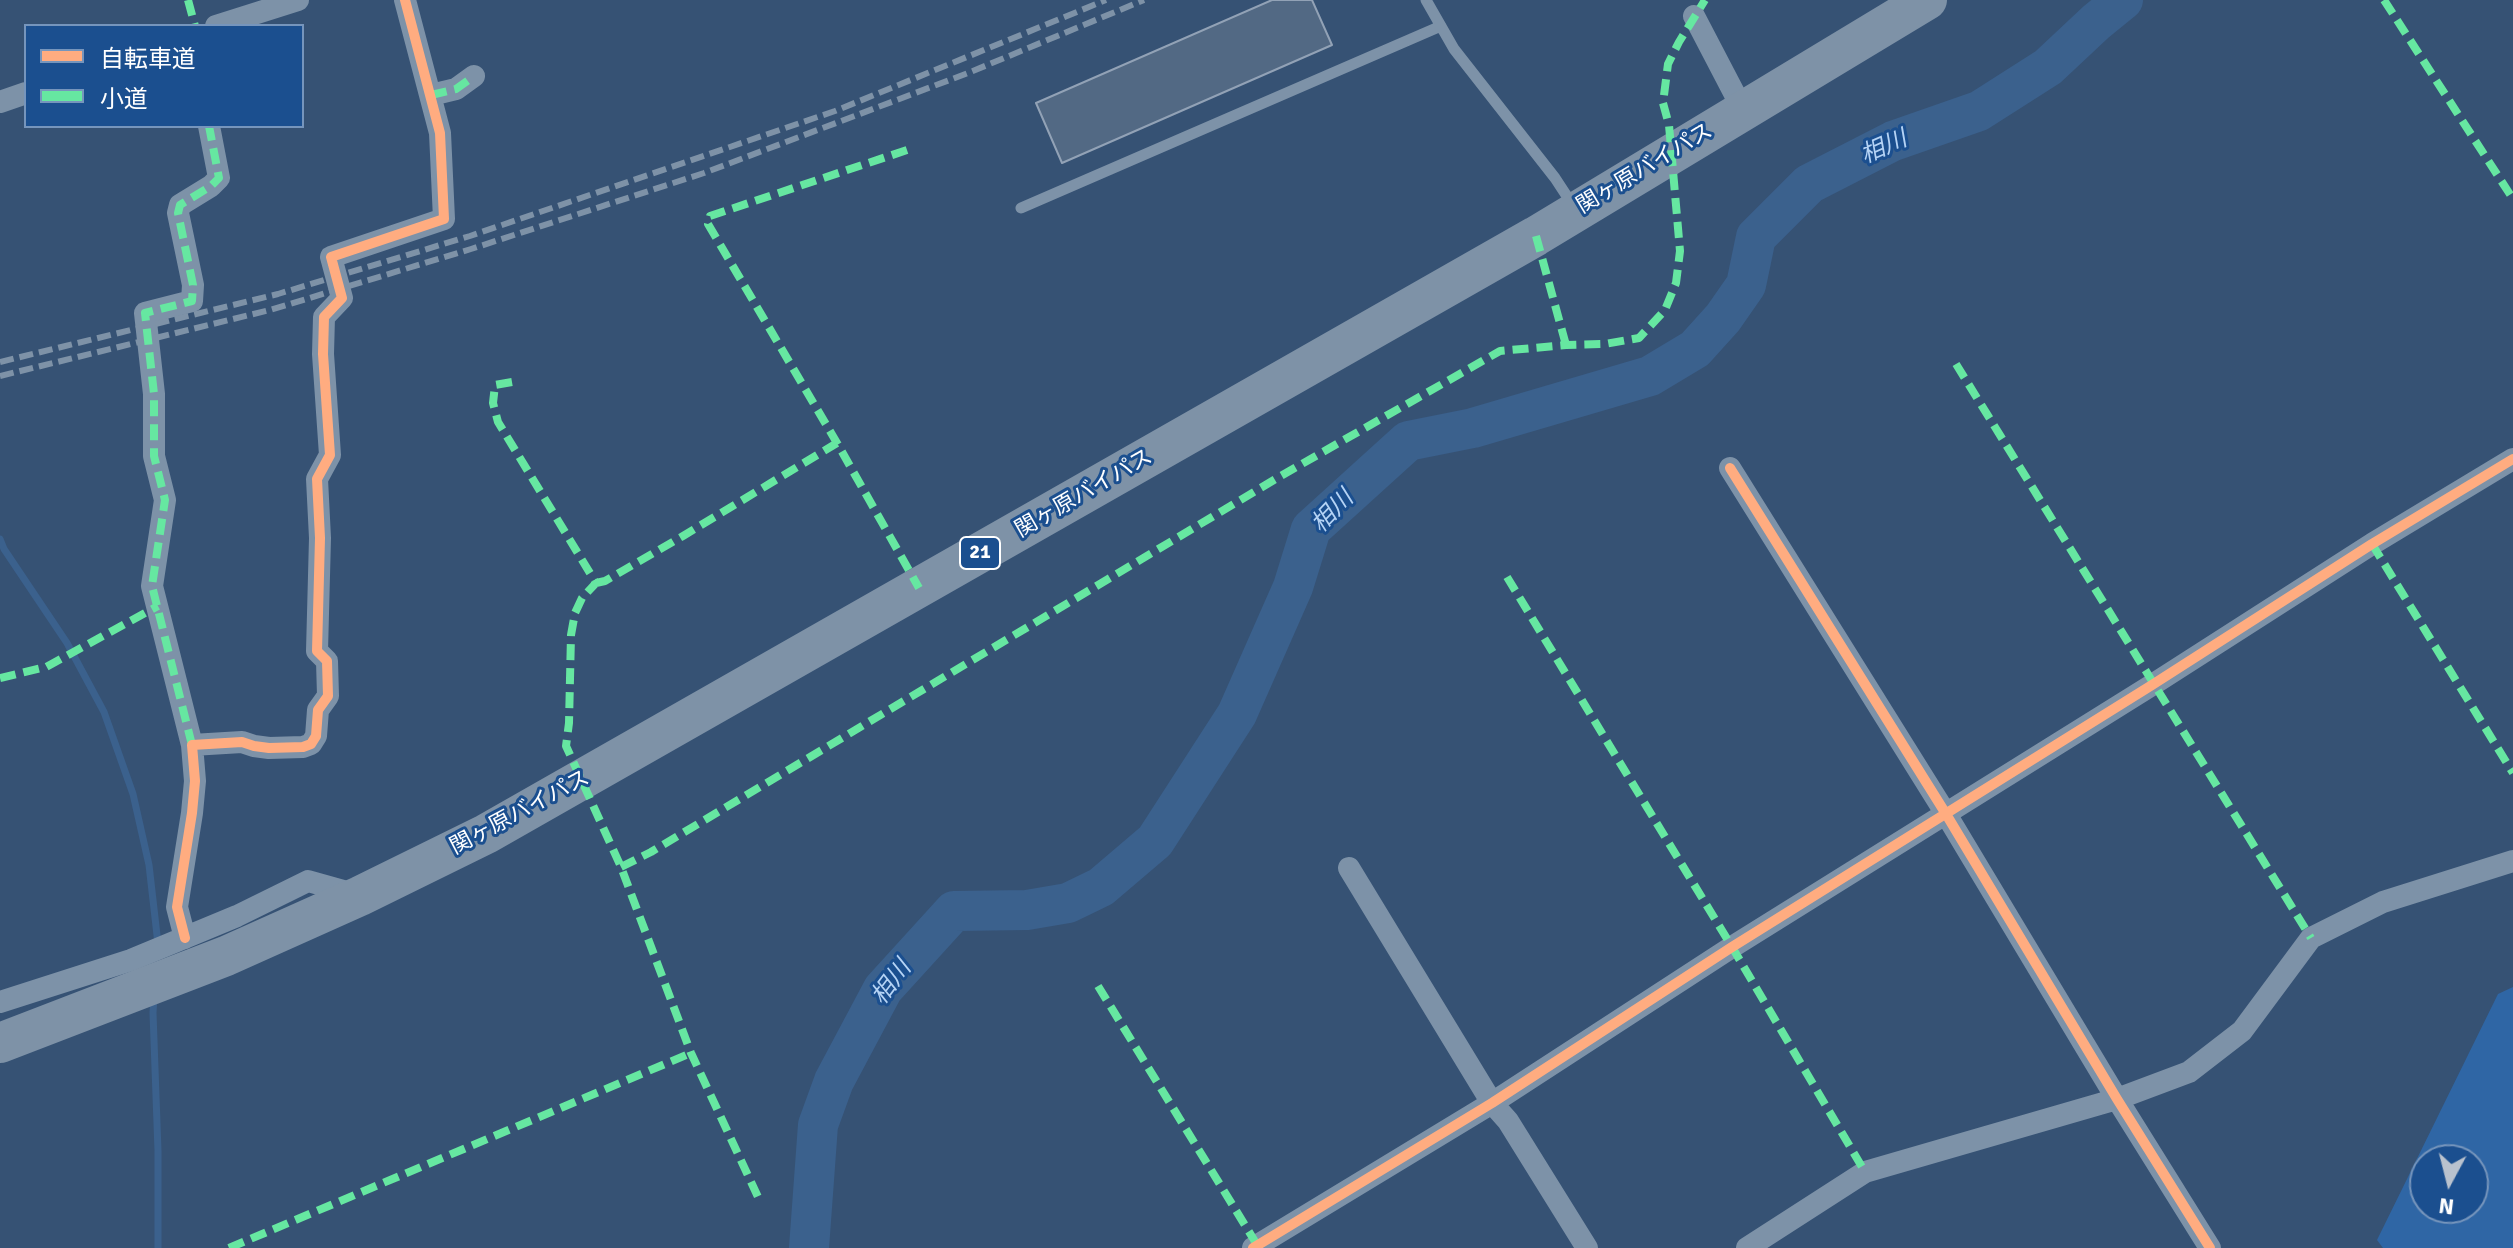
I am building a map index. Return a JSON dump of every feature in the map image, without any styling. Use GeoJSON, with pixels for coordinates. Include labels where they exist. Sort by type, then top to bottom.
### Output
{"type":"FeatureCollection","features":[{"type":"Feature","properties":{"kind":"highway","name":"関ヶ原バイパス"},"geometry":{"type":"LineString","coordinates":[[9,1043],[226,956],[360,896],[486,834],[1576,211],[1927,0]]}},
{"type":"Feature","properties":{"kind":"street"},"geometry":{"type":"LineString","coordinates":[[222,24],[298,0]]}},
{"type":"Feature","properties":{"kind":"street"},"geometry":{"type":"LineString","coordinates":[[192,745],[242,742],[269,748],[303,747],[311,744],[316,736],[318,710],[328,696],[327,661],[317,651],[320,538],[317,479],[330,455],[323,354],[324,317],[342,298],[331,257],[444,219],[440,133],[405,0]]}},
{"type":"Feature","properties":{"kind":"street"},"geometry":{"type":"LineString","coordinates":[[1694,16],[1743,110]]}},
{"type":"Feature","properties":{"kind":"street"},"geometry":{"type":"LineString","coordinates":[[431,95],[456,89],[474,76]]}},
{"type":"Feature","properties":{"kind":"street"},"geometry":{"type":"LineString","coordinates":[[0,102],[24,94]]}},
{"type":"Feature","properties":{"kind":"street"},"geometry":{"type":"LineString","coordinates":[[185,938],[177,907],[195,781],[192,745],[152,586],[165,500],[154,456],[154,394],[145,313],[192,301],[193,285],[178,213],[180,205],[219,178],[209,128]]}},
{"type":"Feature","properties":{"kind":"street"},"geometry":{"type":"LineString","coordinates":[[1253,1248],[1492,1103],[1732,947],[2372,544],[2513,459]]}},
{"type":"Feature","properties":{"kind":"street"},"geometry":{"type":"LineString","coordinates":[[1730,468],[1946,814],[2210,1248]]}},
{"type":"Feature","properties":{"kind":"street"},"geometry":{"type":"LineString","coordinates":[[1747,1248],[1865,1172],[2117,1099],[2189,1072],[2242,1031],[2311,938],[2383,902],[2513,861]]}},
{"type":"Feature","properties":{"kind":"street"},"geometry":{"type":"LineString","coordinates":[[1349,868],[1492,1103],[1508,1121],[1587,1248]]}},
{"type":"Feature","properties":{"kind":"street"},"geometry":{"type":"LineString","coordinates":[[0,1002],[131,960],[267,903],[308,881],[360,896]]}},
{"type":"Feature","properties":{"kind":"lane"},"geometry":{"type":"LineString","coordinates":[[1426,0],[1454,49],[1538,156],[1576,211]]}},
{"type":"Feature","properties":{"kind":"lane"},"geometry":{"type":"LineString","coordinates":[[1021,208],[1441,26]]}},
{"type":"Feature","properties":{"kind":"shaded area"},"geometry":{"type":"Polygon","coordinates":[[[2513,987],[2513,1248],[2383,1248],[2377,1240],[2409,1175],[2409,1224],[2489,1224],[2489,1144],[2424,1144],[2498,994],[2513,987]]]}},
{"type":"Feature","properties":{"kind":"building"},"geometry":{"type":"Polygon","coordinates":[[[1272,0],[1312,0],[1332,45],[1062,163],[1036,103],[1272,0]]]}},
{"type":"Feature","properties":{"kind":"waterway","name":"相川"},"geometry":{"type":"LineString","coordinates":[[809,1248],[818,1125],[834,1081],[883,989],[954,911],[1027,910],[1068,903],[1101,887],[1155,841],[1237,714],[1293,587],[1311,529],[1408,441],[1473,428],[1650,376],[1695,349],[1723,318],[1746,285],[1756,237],[1809,184],[1893,141],[1979,111],[2048,67],[2123,0]]}},
{"type":"Feature","properties":{"kind":"waterway"},"geometry":{"type":"LineString","coordinates":[[0,539],[67,643],[104,712],[133,794],[149,865],[158,944]]}},
{"type":"Feature","properties":{"kind":"waterway"},"geometry":{"type":"LineString","coordinates":[[154,996],[158,1248]]}},
{"type":"Feature","properties":{"kind":"railway"},"geometry":{"type":"LineString","coordinates":[[0,362],[278,294],[470,236],[835,111],[1106,0]]}},
{"type":"Feature","properties":{"kind":"railway"},"geometry":{"type":"LineString","coordinates":[[0,376],[270,310],[704,173],[968,73],[1144,0]]}},
{"type":"Feature","properties":{"kind":"marked path"},"geometry":{"type":"LineString","coordinates":[[188,0],[194,24]]}},
{"type":"Feature","properties":{"kind":"marked path"},"geometry":{"type":"LineString","coordinates":[[621,867],[1279,477],[1500,351],[1605,344],[1639,338],[1665,310],[1676,283],[1680,251],[1669,125],[1663,103],[1668,64],[1705,0]]}},
{"type":"Feature","properties":{"kind":"marked path"},"geometry":{"type":"LineString","coordinates":[[2384,0],[2513,199]]}},
{"type":"Feature","properties":{"kind":"marked path"},"geometry":{"type":"LineString","coordinates":[[431,95],[456,89],[474,76]]}},
{"type":"Feature","properties":{"kind":"marked path"},"geometry":{"type":"LineString","coordinates":[[192,745],[152,586],[165,500],[154,456],[154,394],[145,313],[192,301],[193,285],[178,213],[180,205],[219,178],[209,128]]}},
{"type":"Feature","properties":{"kind":"marked path"},"geometry":{"type":"LineString","coordinates":[[907,150],[710,216],[708,224],[919,588]]}},
{"type":"Feature","properties":{"kind":"marked path"},"geometry":{"type":"LineString","coordinates":[[1536,236],[1566,345]]}},
{"type":"Feature","properties":{"kind":"marked path"},"geometry":{"type":"LineString","coordinates":[[1956,364],[2311,938]]}},
{"type":"Feature","properties":{"kind":"marked path"},"geometry":{"type":"LineString","coordinates":[[512,382],[495,385],[493,403],[498,422],[596,583],[582,598],[575,613],[571,635],[566,746],[621,867],[691,1053],[758,1197]]}},
{"type":"Feature","properties":{"kind":"marked path"},"geometry":{"type":"LineString","coordinates":[[596,583],[605,581],[683,536],[837,443]]}},
{"type":"Feature","properties":{"kind":"marked path"},"geometry":{"type":"LineString","coordinates":[[2372,544],[2513,773]]}},
{"type":"Feature","properties":{"kind":"marked path"},"geometry":{"type":"LineString","coordinates":[[1507,577],[1865,1172]]}},
{"type":"Feature","properties":{"kind":"marked path"},"geometry":{"type":"LineString","coordinates":[[0,678],[46,667],[158,606]]}},
{"type":"Feature","properties":{"kind":"marked path"},"geometry":{"type":"LineString","coordinates":[[1098,986],[1259,1248]]}},
{"type":"Feature","properties":{"kind":"marked path"},"geometry":{"type":"LineString","coordinates":[[229,1248],[691,1053]]}},
{"type":"Feature","properties":{"kind":"cycle path"},"geometry":{"type":"LineString","coordinates":[[185,938],[177,907],[195,781],[192,745],[242,742],[269,748],[303,747],[311,744],[316,736],[318,710],[328,696],[327,661],[317,651],[320,538],[317,479],[330,455],[323,354],[324,317],[342,298],[331,257],[444,219],[440,133],[405,0]]}},
{"type":"Feature","properties":{"kind":"cycle path"},"geometry":{"type":"LineString","coordinates":[[1253,1248],[1492,1103],[1732,947],[2372,544],[2513,459]]}},
{"type":"Feature","properties":{"kind":"cycle path"},"geometry":{"type":"LineString","coordinates":[[1730,468],[1946,814],[2210,1248]]}}]}
